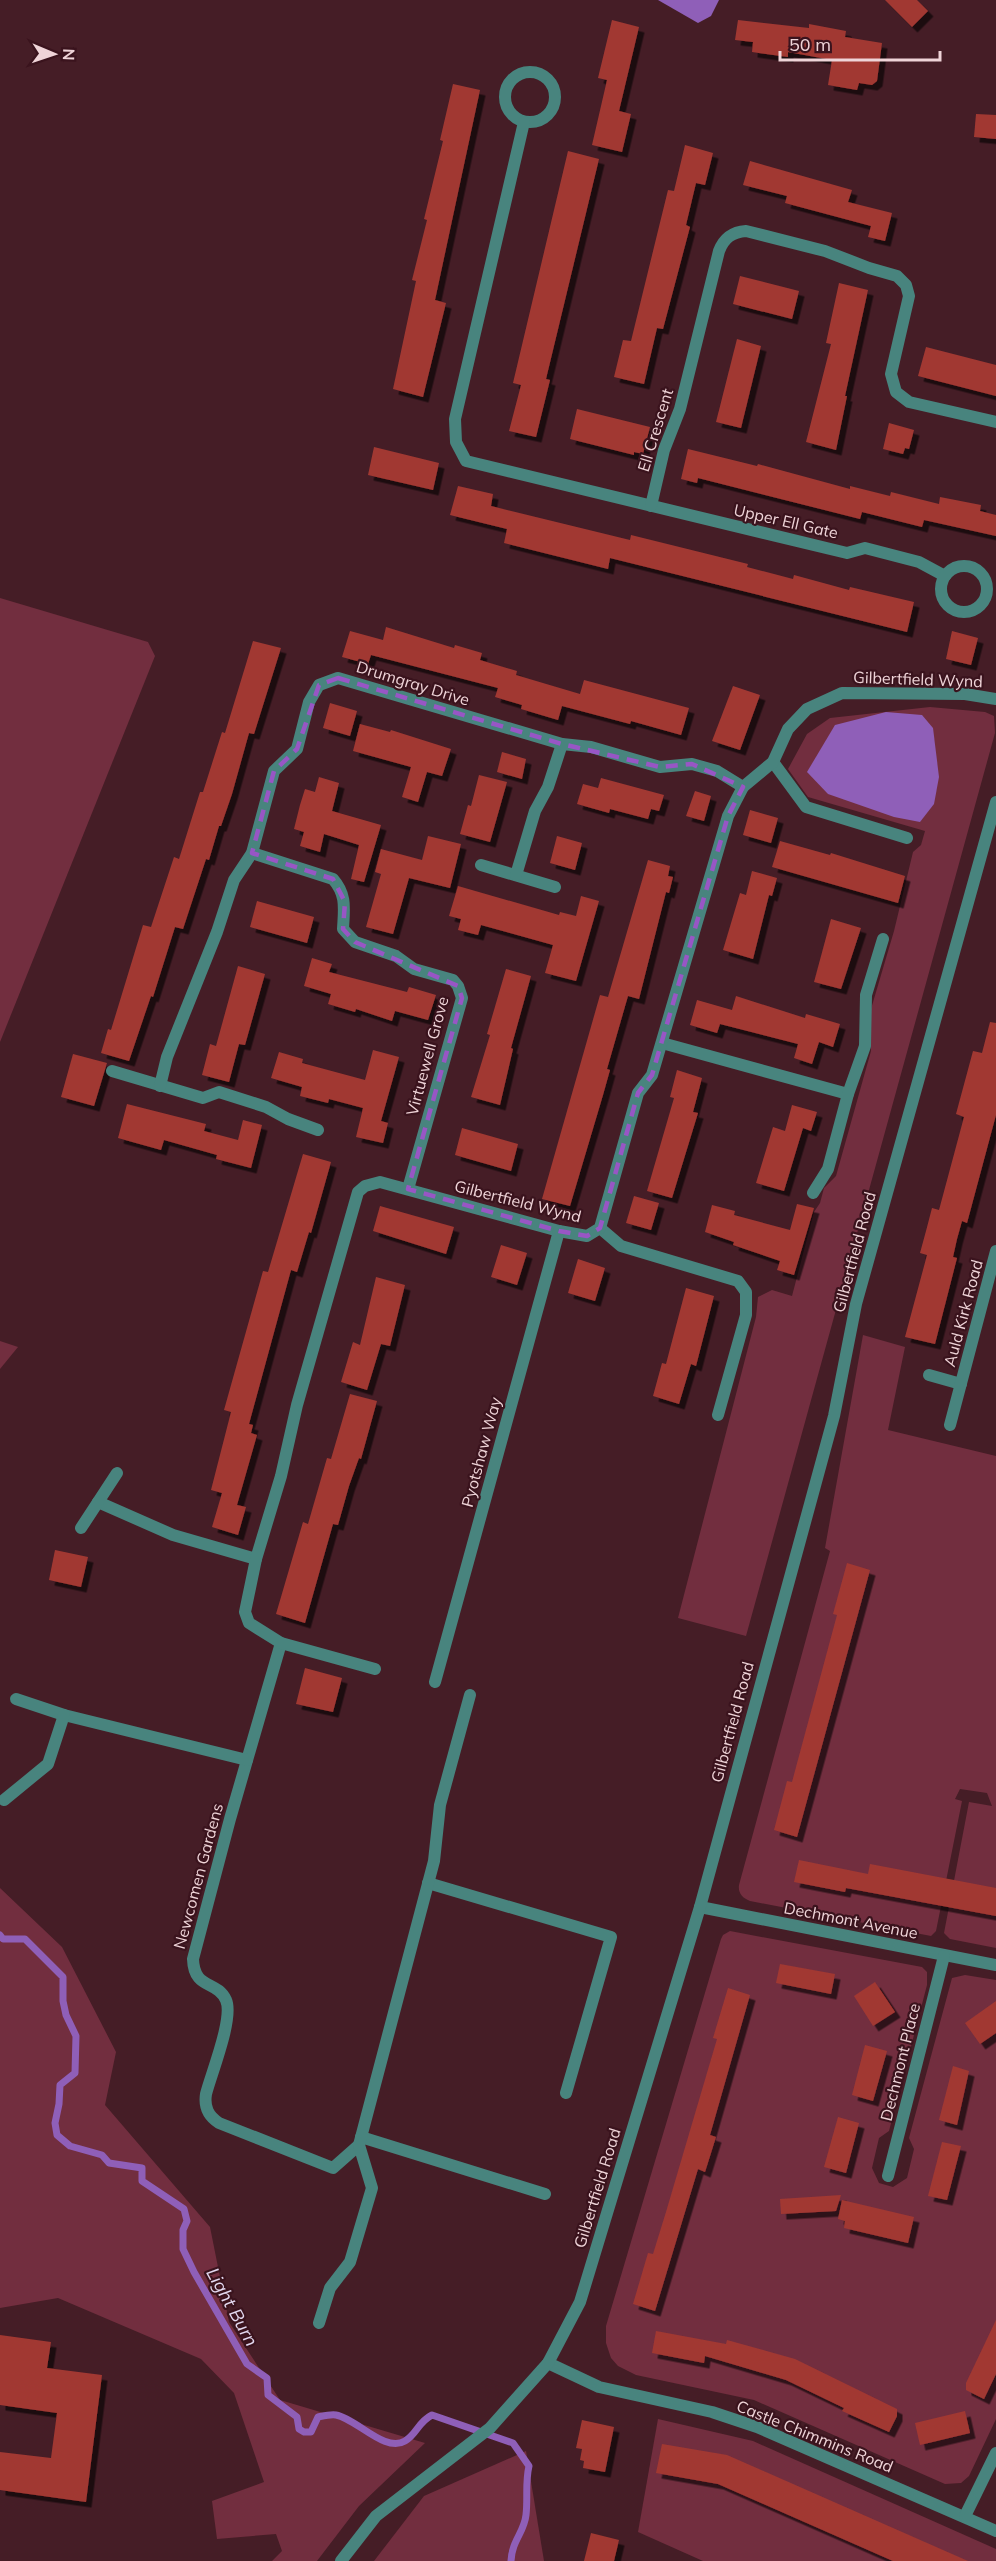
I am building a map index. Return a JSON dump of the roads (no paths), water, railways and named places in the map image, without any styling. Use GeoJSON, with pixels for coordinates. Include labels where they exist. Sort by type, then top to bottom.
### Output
{"type":"FeatureCollection","features":[{"type":"Feature","properties":{"kind":"street"},"geometry":{"type":"LineString","coordinates":[[522,74],[538,74],[546,78],[555,92],[553,109],[541,120],[524,122],[511,113],[507,106],[506,91],[515,78],[522,74]]}},
{"type":"Feature","properties":{"kind":"street"},"geometry":{"type":"LineString","coordinates":[[524,122],[455,419],[456,442],[466,461],[651,506]]}},
{"type":"Feature","properties":{"kind":"street","name":"Ell Crescent"},"geometry":{"type":"LineString","coordinates":[[651,506],[664,450],[680,409],[719,251],[726,239],[738,231],[801,244],[897,276],[906,285],[909,296],[891,374],[896,392],[909,402],[996,422]]}},
{"type":"Feature","properties":{"kind":"street","name":"Upper Ell Gate"},"geometry":{"type":"LineString","coordinates":[[651,506],[848,553],[865,548],[919,562],[945,576]]}},
{"type":"Feature","properties":{"kind":"street","name":"Drumgray Drive"},"geometry":{"type":"LineString","coordinates":[[160,1086],[167,1057],[217,932],[234,880],[252,853],[274,771],[297,749],[309,702],[319,685],[338,678],[562,744],[591,747],[660,767],[692,764],[717,771],[743,787]]}},
{"type":"Feature","properties":{"kind":"street","name":"Gilbertfield Wynd"},"geometry":{"type":"LineString","coordinates":[[375,1669],[281,1643],[249,1623],[245,1612],[256,1558],[281,1476],[297,1405],[358,1192],[374,1183],[408,1189],[559,1231],[587,1236],[600,1228],[638,1093],[652,1075],[728,816],[743,787],[773,762],[788,729],[807,709],[842,693],[965,694],[996,699]]}},
{"type":"Feature","properties":{"kind":"street"},"geometry":{"type":"LineString","coordinates":[[516,874],[535,811],[548,787],[562,744]]}},
{"type":"Feature","properties":{"kind":"street"},"geometry":{"type":"LineString","coordinates":[[773,762],[806,807],[907,838]]}},
{"type":"Feature","properties":{"kind":"street","name":"Gilbertfield Road"},"geometry":{"type":"LineString","coordinates":[[341,2561],[376,2516],[490,2428],[548,2363],[580,2302],[700,1906],[834,1416],[862,1281],[996,802]]}},
{"type":"Feature","properties":{"kind":"street","name":"Virtuewell Grove"},"geometry":{"type":"LineString","coordinates":[[252,853],[333,879],[341,888],[345,902],[343,929],[355,942],[396,956],[414,969],[453,980],[458,986],[462,998],[408,1189]]}},
{"type":"Feature","properties":{"kind":"street"},"geometry":{"type":"LineString","coordinates":[[481,865],[555,887]]}},
{"type":"Feature","properties":{"kind":"street"},"geometry":{"type":"LineString","coordinates":[[813,1193],[828,1169],[848,1094],[865,1046],[866,994],[883,939]]}},
{"type":"Feature","properties":{"kind":"street"},"geometry":{"type":"LineString","coordinates":[[662,1043],[848,1094]]}},
{"type":"Feature","properties":{"kind":"street"},"geometry":{"type":"LineString","coordinates":[[111,1071],[203,1098],[219,1092],[266,1107],[288,1119],[318,1130]]}},
{"type":"Feature","properties":{"kind":"street"},"geometry":{"type":"LineString","coordinates":[[600,1228],[621,1246],[738,1281],[746,1292],[746,1316],[718,1415]]}},
{"type":"Feature","properties":{"kind":"street","name":"Pyotshaw Way"},"geometry":{"type":"LineString","coordinates":[[435,1682],[559,1231]]}},
{"type":"Feature","properties":{"kind":"street","name":"Auld Kirk Road"},"geometry":{"type":"LineString","coordinates":[[950,1425],[996,1251]]}},
{"type":"Feature","properties":{"kind":"street","name":"Auld Kirk Road"},"geometry":{"type":"LineString","coordinates":[[929,1375],[961,1384]]}},
{"type":"Feature","properties":{"kind":"street"},"geometry":{"type":"LineString","coordinates":[[81,1528],[117,1473]]}},
{"type":"Feature","properties":{"kind":"street"},"geometry":{"type":"LineString","coordinates":[[98,1502],[173,1535],[256,1558]]}},
{"type":"Feature","properties":{"kind":"street","name":"Newcomen Gardens"},"geometry":{"type":"LineString","coordinates":[[281,1643],[193,1959],[200,1981],[224,1995],[228,2009],[206,2094],[206,2107],[213,2119],[219,2123],[333,2168],[360,2141]]}},
{"type":"Feature","properties":{"kind":"street"},"geometry":{"type":"LineString","coordinates":[[319,2323],[330,2288],[351,2262],[372,2188],[360,2141],[434,1861],[440,1805],[470,1695]]}},
{"type":"Feature","properties":{"kind":"street"},"geometry":{"type":"LineString","coordinates":[[16,1699],[64,1715],[247,1760]]}},
{"type":"Feature","properties":{"kind":"street"},"geometry":{"type":"LineString","coordinates":[[4,1800],[48,1764],[64,1715]]}},
{"type":"Feature","properties":{"kind":"street"},"geometry":{"type":"LineString","coordinates":[[428,1883],[611,1937],[566,2092]]}},
{"type":"Feature","properties":{"kind":"street","name":"Dechmont Avenue"},"geometry":{"type":"LineString","coordinates":[[700,1906],[996,1965]]}},
{"type":"Feature","properties":{"kind":"street","name":"Dechmont Place"},"geometry":{"type":"LineString","coordinates":[[888,2176],[945,1956]]}},
{"type":"Feature","properties":{"kind":"street"},"geometry":{"type":"LineString","coordinates":[[360,2141],[545,2194]]}},
{"type":"Feature","properties":{"kind":"street","name":"Castle Chimmins Road"},"geometry":{"type":"LineString","coordinates":[[548,2363],[599,2387],[712,2412],[757,2427],[996,2530]]}},
{"type":"Feature","properties":{"kind":"street"},"geometry":{"type":"LineString","coordinates":[[965,2516],[996,2452]]}},
{"type":"Feature","properties":{"kind":"waterway","name":"Light Burn"},"geometry":{"type":"LineString","coordinates":[[0,1935],[3,1939],[25,1939],[63,1977],[63,2001],[66,2015],[76,2036],[75,2073],[60,2085],[55,2123],[57,2135],[70,2146],[102,2155],[109,2163],[142,2168],[142,2181],[184,2209],[187,2221],[183,2230],[183,2249],[247,2364],[267,2378],[268,2395],[297,2417],[299,2429],[304,2432],[311,2432],[318,2417],[336,2415],[353,2422],[380,2439],[389,2443],[397,2443],[409,2438],[432,2415],[513,2443],[529,2466],[525,2521],[513,2547],[511,2561]]}}]}
